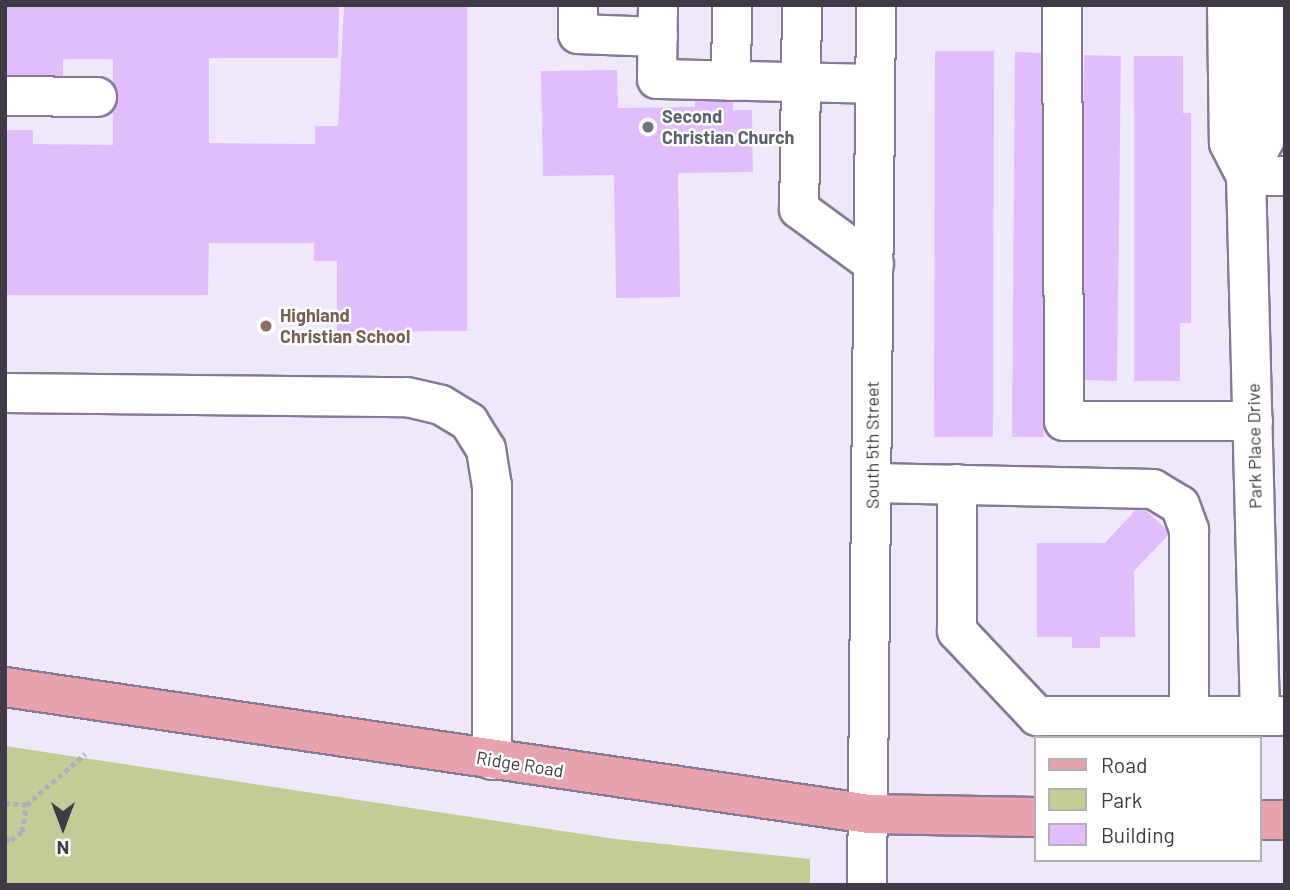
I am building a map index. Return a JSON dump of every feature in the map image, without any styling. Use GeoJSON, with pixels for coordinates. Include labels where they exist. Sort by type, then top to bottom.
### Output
{"type":"FeatureCollection","features":[{"type":"Feature","properties":{"kind":"main road","name":"Ridge Road"},"geometry":{"type":"LineString","coordinates":[[5,687],[869,814],[1034,817]]}},
{"type":"Feature","properties":{"kind":"main road"},"geometry":{"type":"LineString","coordinates":[[1262,820],[1285,820]]}},
{"type":"Feature","properties":{"kind":"street"},"geometry":{"type":"LineString","coordinates":[[731,81],[732,5]]}},
{"type":"Feature","properties":{"kind":"street"},"geometry":{"type":"LineString","coordinates":[[802,5],[799,209],[874,264]]}},
{"type":"Feature","properties":{"kind":"street","name":"South 5th Street"},"geometry":{"type":"LineString","coordinates":[[867,885],[876,5]]}},
{"type":"Feature","properties":{"kind":"street"},"geometry":{"type":"LineString","coordinates":[[1062,5],[1065,421],[1253,421]]}},
{"type":"Feature","properties":{"kind":"street","name":"Park Place Drive"},"geometry":{"type":"LineString","coordinates":[[1227,5],[1229,143],[1246,176],[1268,356],[1253,421],[1270,540],[1273,716]]}},
{"type":"Feature","properties":{"kind":"street","name":"Park Place Drive"},"geometry":{"type":"LineString","coordinates":[[1246,176],[1265,139],[1264,5]]}},
{"type":"Feature","properties":{"kind":"street"},"geometry":{"type":"LineString","coordinates":[[578,20],[658,21],[657,79],[875,84]]}},
{"type":"Feature","properties":{"kind":"street"},"geometry":{"type":"LineString","coordinates":[[5,96],[97,97]]}},
{"type":"Feature","properties":{"kind":"street"},"geometry":{"type":"LineString","coordinates":[[1246,176],[1285,176]]}},
{"type":"Feature","properties":{"kind":"street"},"geometry":{"type":"LineString","coordinates":[[5,393],[407,397],[442,405],[469,422],[486,449],[492,485],[492,760]]}},
{"type":"Feature","properties":{"kind":"street"},"geometry":{"type":"LineString","coordinates":[[872,483],[1153,489],[1180,505],[1189,530],[1189,716]]}},
{"type":"Feature","properties":{"kind":"street"},"geometry":{"type":"LineString","coordinates":[[957,484],[957,631],[1037,716],[1273,716]]}},
{"type":"Feature","properties":{"kind":"path"},"geometry":{"type":"LineString","coordinates":[[5,839],[11,840],[22,832],[26,805],[85,754]]}},
{"type":"Feature","properties":{"kind":"path"},"geometry":{"type":"LineString","coordinates":[[5,803],[26,805]]}},
{"type":"Feature","properties":{"kind":"green space"},"geometry":{"type":"Polygon","coordinates":[[[5,746],[615,839],[810,859],[810,885],[5,885],[5,746]]]}},
{"type":"Feature","properties":{"kind":"building","name":"Highland Christian School"},"geometry":{"type":"Polygon","coordinates":[[[5,5],[339,5],[338,58],[209,58],[209,143],[315,144],[315,126],[338,126],[344,5],[467,5],[467,331],[337,332],[337,261],[314,261],[314,243],[209,243],[208,295],[5,295],[5,130],[33,130],[33,144],[113,145],[113,59],[63,59],[63,83],[5,83],[5,5]]]}},
{"type":"Feature","properties":{"kind":"building"},"geometry":{"type":"Polygon","coordinates":[[[935,51],[994,51],[993,437],[934,437],[935,51]]]}},
{"type":"Feature","properties":{"kind":"building"},"geometry":{"type":"Polygon","coordinates":[[[1015,52],[1046,53],[1044,437],[1012,437],[1015,52]]]}},
{"type":"Feature","properties":{"kind":"building"},"geometry":{"type":"Polygon","coordinates":[[[1084,55],[1121,56],[1117,381],[1080,380],[1084,55]]]}},
{"type":"Feature","properties":{"kind":"building"},"geometry":{"type":"Polygon","coordinates":[[[1134,56],[1183,56],[1183,113],[1191,113],[1191,323],[1180,323],[1180,381],[1134,381],[1134,56]]]}},
{"type":"Feature","properties":{"kind":"building"},"geometry":{"type":"Polygon","coordinates":[[[617,70],[618,108],[695,107],[695,95],[733,95],[733,110],[752,110],[753,172],[678,173],[680,297],[616,298],[614,175],[543,176],[541,71],[617,70]]]}},
{"type":"Feature","properties":{"kind":"building"},"geometry":{"type":"Polygon","coordinates":[[[1140,505],[1170,533],[1134,571],[1135,637],[1100,637],[1100,648],[1072,648],[1072,637],[1037,637],[1037,543],[1105,543],[1140,505]]]}},
{"type":"Feature","properties":{"kind":"place","name":"Second Christian Church"},"geometry":{"type":"Point","coordinates":[648,127]}},
{"type":"Feature","properties":{"kind":"place","name":"Highland Christian School"},"geometry":{"type":"Point","coordinates":[266,326]}}]}
